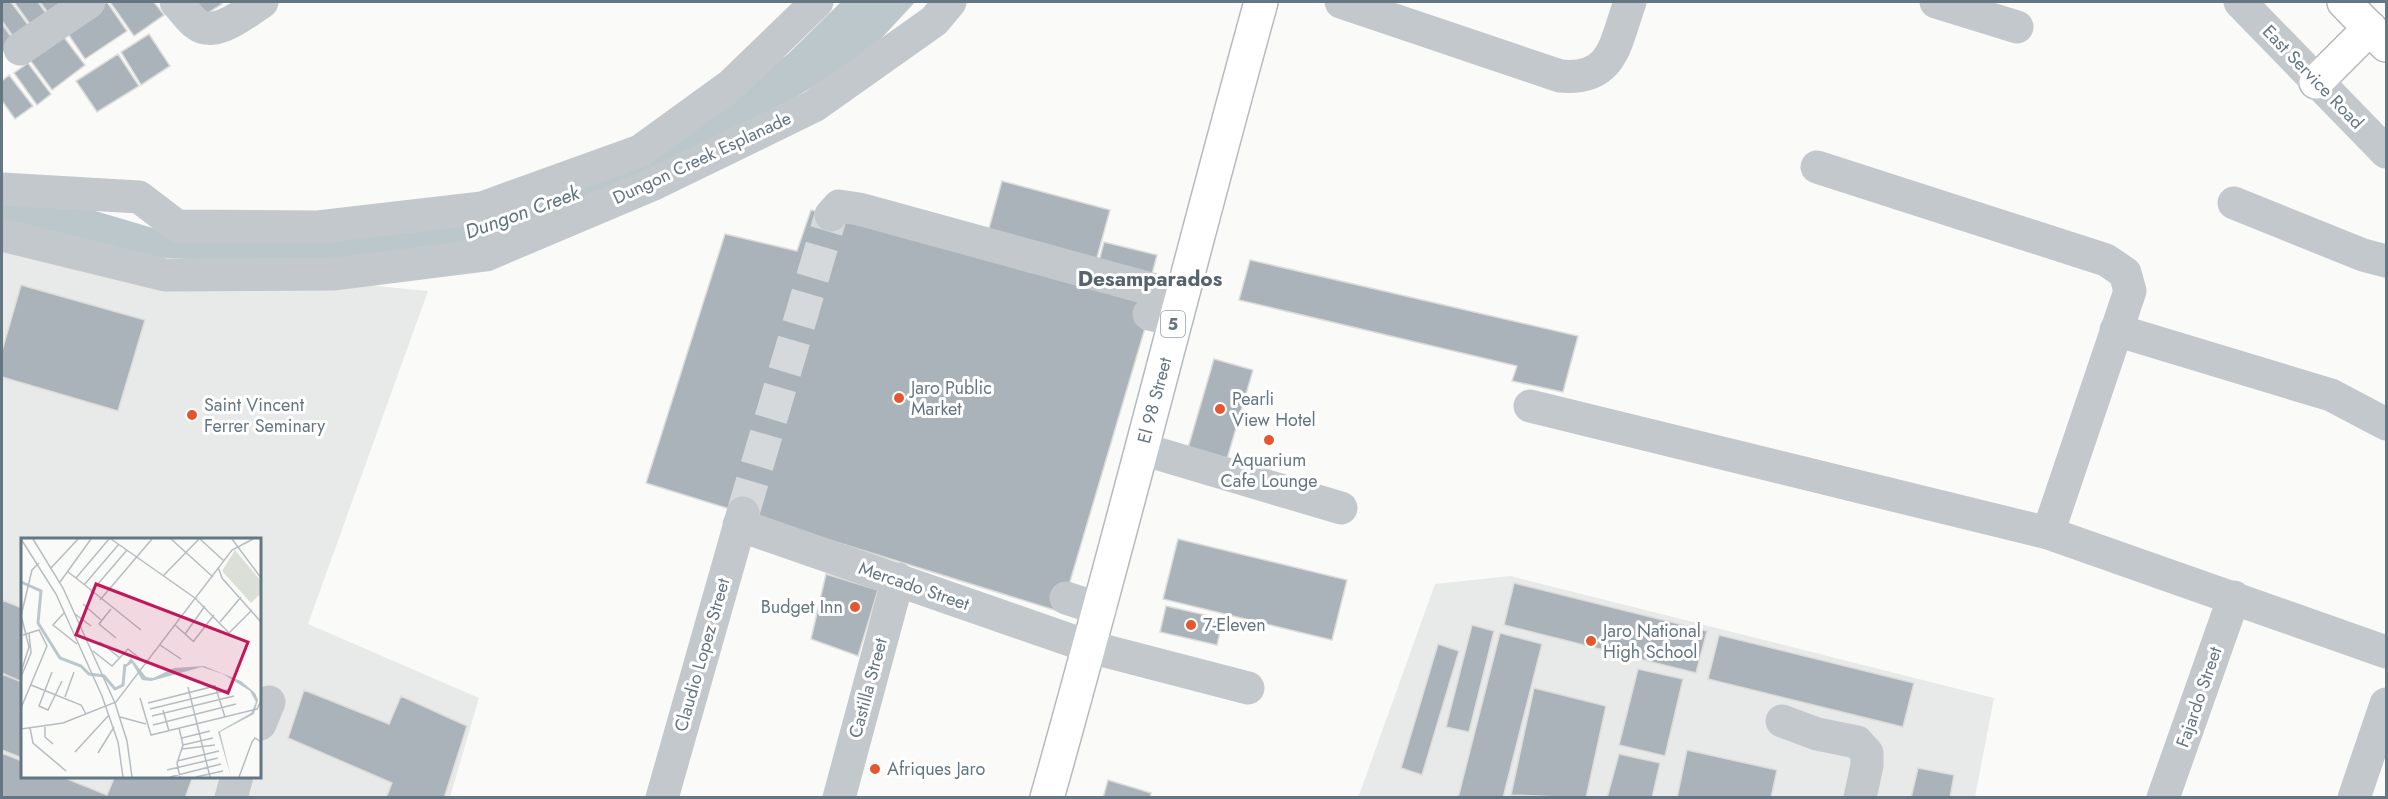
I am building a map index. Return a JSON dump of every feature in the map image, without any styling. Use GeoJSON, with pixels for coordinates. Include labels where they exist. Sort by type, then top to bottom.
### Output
{"type":"FeatureCollection","features":[{"type":"Feature","properties":{"kind":"main road","name":"El 98 Street"},"geometry":{"type":"LineString","coordinates":[[1047,798],[1090,647],[1142,449],[1167,310],[1261,2]]}},
{"type":"Feature","properties":{"kind":"main road"},"geometry":{"type":"LineString","coordinates":[[2316,82],[2378,37],[2344,2]]}},
{"type":"Feature","properties":{"kind":"street"},"geometry":{"type":"LineString","coordinates":[[20,49],[89,2]]}},
{"type":"Feature","properties":{"kind":"street"},"geometry":{"type":"LineString","coordinates":[[176,2],[196,25],[211,28],[231,23],[262,2]]}},
{"type":"Feature","properties":{"kind":"street","name":"Dungon Creek Esplanade"},"geometry":{"type":"LineString","coordinates":[[2,189],[139,198],[177,226],[318,226],[482,208],[640,151],[731,86],[817,2]]}},
{"type":"Feature","properties":{"kind":"street","name":"Dungon Creek Esplanade"},"geometry":{"type":"LineString","coordinates":[[2,235],[165,274],[335,274],[486,255],[656,183],[814,106],[934,21],[950,2]]}},
{"type":"Feature","properties":{"kind":"street"},"geometry":{"type":"LineString","coordinates":[[1341,2],[1560,76],[1578,78],[1595,73],[1608,62],[1630,2]]}},
{"type":"Feature","properties":{"kind":"street"},"geometry":{"type":"LineString","coordinates":[[1936,2],[2017,27]]}},
{"type":"Feature","properties":{"kind":"street","name":"East Service Road"},"geometry":{"type":"LineString","coordinates":[[2240,2],[2386,152]]}},
{"type":"Feature","properties":{"kind":"street"},"geometry":{"type":"LineString","coordinates":[[1817,167],[2106,260],[2125,273],[2130,291],[2048,533]]}},
{"type":"Feature","properties":{"kind":"street"},"geometry":{"type":"LineString","coordinates":[[2234,203],[2363,255],[2386,261]]}},
{"type":"Feature","properties":{"kind":"street"},"geometry":{"type":"LineString","coordinates":[[835,211],[859,209],[1167,310]]}},
{"type":"Feature","properties":{"kind":"street"},"geometry":{"type":"LineString","coordinates":[[2116,330],[2331,395],[2386,424]]}},
{"type":"Feature","properties":{"kind":"street"},"geometry":{"type":"LineString","coordinates":[[1530,405],[2048,533],[2386,652]]}},
{"type":"Feature","properties":{"kind":"street"},"geometry":{"type":"LineString","coordinates":[[1142,449],[1341,508]]}},
{"type":"Feature","properties":{"kind":"street","name":"Mercado Street"},"geometry":{"type":"LineString","coordinates":[[741,519],[898,579],[1090,647],[1248,688]]}},
{"type":"Feature","properties":{"kind":"street","name":"Claudio Lopez Street"},"geometry":{"type":"LineString","coordinates":[[662,798],[741,519]]}},
{"type":"Feature","properties":{"kind":"street","name":"Castilla Street"},"geometry":{"type":"LineString","coordinates":[[838,798],[898,579]]}},
{"type":"Feature","properties":{"kind":"street","name":"Fajardo Street"},"geometry":{"type":"LineString","coordinates":[[2163,798],[2234,597]]}},
{"type":"Feature","properties":{"kind":"street"},"geometry":{"type":"LineString","coordinates":[[1066,598],[1100,609]]}},
{"type":"Feature","properties":{"kind":"street"},"geometry":{"type":"LineString","coordinates":[[2354,798],[2386,704]]}},
{"type":"Feature","properties":{"kind":"street"},"geometry":{"type":"LineString","coordinates":[[1782,721],[1816,734],[1857,742],[1867,753],[1860,798]]}},
{"type":"Feature","properties":{"kind":"street"},"geometry":{"type":"LineString","coordinates":[[231,798],[237,778]]}},
{"type":"Feature","properties":{"kind":"shaded area","name":"Saint Vincent Ferrer Seminary"},"geometry":{"type":"Polygon","coordinates":[[[2,250],[428,291],[308,624],[479,698],[450,797],[2,797],[2,250]]]}},
{"type":"Feature","properties":{"kind":"shaded area","name":"Jaro National High School"},"geometry":{"type":"Polygon","coordinates":[[[1510,576],[1994,698],[1975,797],[1358,798],[1435,584],[1510,576]]]}},
{"type":"Feature","properties":{"kind":"water","name":"Dungon Creek"},"geometry":{"type":"Polygon","coordinates":[[[841,2],[915,2],[866,55],[734,134],[481,248],[334,266],[126,256],[2,228],[2,196],[55,199],[173,234],[315,233],[654,153],[788,54],[841,2]]]}},
{"type":"Feature","properties":{"kind":"building"},"geometry":{"type":"Polygon","coordinates":[[[2,2],[11,2],[32,30],[17,42],[2,21],[2,2]]]}},
{"type":"Feature","properties":{"kind":"building"},"geometry":{"type":"Polygon","coordinates":[[[14,2],[38,2],[48,16],[32,27],[14,2]]]}},
{"type":"Feature","properties":{"kind":"building"},"geometry":{"type":"Polygon","coordinates":[[[40,2],[73,2],[51,17],[40,2]]]}},
{"type":"Feature","properties":{"kind":"building"},"geometry":{"type":"Polygon","coordinates":[[[107,2],[127,31],[85,59],[66,31],[107,2]]]}},
{"type":"Feature","properties":{"kind":"building"},"geometry":{"type":"Polygon","coordinates":[[[110,2],[154,2],[164,15],[134,36],[110,2]]]}},
{"type":"Feature","properties":{"kind":"building"},"geometry":{"type":"Polygon","coordinates":[[[191,2],[220,2],[222,4],[202,17],[191,2]]]}},
{"type":"Feature","properties":{"kind":"building"},"geometry":{"type":"Polygon","coordinates":[[[2,24],[15,42],[2,53],[2,24]]]}},
{"type":"Feature","properties":{"kind":"building"},"geometry":{"type":"Polygon","coordinates":[[[149,34],[170,66],[141,85],[121,52],[149,34]]]}},
{"type":"Feature","properties":{"kind":"building"},"geometry":{"type":"Polygon","coordinates":[[[63,36],[85,65],[52,90],[30,60],[63,36]]]}},
{"type":"Feature","properties":{"kind":"building"},"geometry":{"type":"Polygon","coordinates":[[[118,54],[139,86],[97,112],[76,81],[118,54]]]}},
{"type":"Feature","properties":{"kind":"building"},"geometry":{"type":"Polygon","coordinates":[[[28,63],[51,94],[37,105],[14,73],[28,63]]]}},
{"type":"Feature","properties":{"kind":"building"},"geometry":{"type":"Polygon","coordinates":[[[9,75],[33,106],[15,119],[2,101],[2,81],[9,75]]]}},
{"type":"Feature","properties":{"kind":"building"},"geometry":{"type":"Polygon","coordinates":[[[1002,181],[1110,210],[1096,261],[988,232],[1002,181]]]}},
{"type":"Feature","properties":{"kind":"building","name":"Jaro Public Market"},"geometry":{"type":"Polygon","coordinates":[[[811,210],[1153,301],[1061,612],[646,483],[725,234],[797,251],[811,210]]]}},
{"type":"Feature","properties":{"kind":"building"},"geometry":{"type":"Polygon","coordinates":[[[1104,242],[1157,255],[1151,278],[1098,265],[1104,242]]]}},
{"type":"Feature","properties":{"kind":"building"},"geometry":{"type":"Polygon","coordinates":[[[1250,260],[1578,336],[1563,392],[1512,381],[1517,366],[1239,300],[1250,260]]]}},
{"type":"Feature","properties":{"kind":"building"},"geometry":{"type":"Polygon","coordinates":[[[21,285],[145,320],[118,411],[2,377],[2,351],[21,285]]]}},
{"type":"Feature","properties":{"kind":"building","name":"Pearli View Hotel"},"geometry":{"type":"Polygon","coordinates":[[[1214,359],[1253,370],[1227,459],[1188,448],[1214,359]]]}},
{"type":"Feature","properties":{"kind":"building"},"geometry":{"type":"Polygon","coordinates":[[[1178,539],[1347,580],[1332,640],[1163,599],[1178,539]]]}},
{"type":"Feature","properties":{"kind":"building"},"geometry":{"type":"Polygon","coordinates":[[[826,574],[878,590],[858,656],[811,639],[826,574]]]}},
{"type":"Feature","properties":{"kind":"building"},"geometry":{"type":"Polygon","coordinates":[[[1514,583],[1707,631],[1696,673],[1504,625],[1514,583]]]}},
{"type":"Feature","properties":{"kind":"building"},"geometry":{"type":"Polygon","coordinates":[[[2,600],[21,608],[21,682],[2,673],[2,600]]]}},
{"type":"Feature","properties":{"kind":"building","name":"7-Eleven"},"geometry":{"type":"Polygon","coordinates":[[[1166,606],[1223,619],[1217,645],[1160,632],[1166,606]]]}},
{"type":"Feature","properties":{"kind":"building"},"geometry":{"type":"Polygon","coordinates":[[[1472,625],[1494,631],[1469,732],[1446,727],[1472,625]]]}},
{"type":"Feature","properties":{"kind":"building"},"geometry":{"type":"Polygon","coordinates":[[[1500,633],[1542,644],[1503,798],[1458,798],[1500,633]]]}},
{"type":"Feature","properties":{"kind":"building"},"geometry":{"type":"Polygon","coordinates":[[[1719,635],[1914,683],[1903,727],[1708,679],[1719,635]]]}},
{"type":"Feature","properties":{"kind":"building"},"geometry":{"type":"Polygon","coordinates":[[[1438,644],[1459,651],[1422,775],[1401,768],[1438,644]]]}},
{"type":"Feature","properties":{"kind":"building"},"geometry":{"type":"Polygon","coordinates":[[[1638,669],[1683,679],[1665,756],[1619,745],[1638,669]]]}},
{"type":"Feature","properties":{"kind":"building"},"geometry":{"type":"Polygon","coordinates":[[[2,674],[21,682],[21,758],[2,750],[2,674]]]}},
{"type":"Feature","properties":{"kind":"building"},"geometry":{"type":"Polygon","coordinates":[[[1534,688],[1606,706],[1586,798],[1511,795],[1534,688]]]}},
{"type":"Feature","properties":{"kind":"building"},"geometry":{"type":"Polygon","coordinates":[[[304,690],[389,724],[401,696],[467,726],[444,798],[386,798],[392,783],[288,738],[304,690]]]}},
{"type":"Feature","properties":{"kind":"building"},"geometry":{"type":"Polygon","coordinates":[[[1687,750],[1777,770],[1771,798],[1677,798],[1687,750]]]}},
{"type":"Feature","properties":{"kind":"building"},"geometry":{"type":"Polygon","coordinates":[[[2,753],[21,761],[21,778],[65,778],[107,795],[114,778],[192,778],[185,798],[2,798],[2,753]]]}},
{"type":"Feature","properties":{"kind":"building"},"geometry":{"type":"Polygon","coordinates":[[[1619,754],[1660,763],[1652,798],[1607,798],[1619,754]]]}},
{"type":"Feature","properties":{"kind":"building"},"geometry":{"type":"Polygon","coordinates":[[[1918,768],[1954,775],[1950,798],[1911,798],[1918,768]]]}},
{"type":"Feature","properties":{"kind":"building"},"geometry":{"type":"Polygon","coordinates":[[[1108,780],[1151,793],[1150,798],[1103,798],[1108,780]]]}},
{"type":"Feature","properties":{"kind":"tunnel"},"geometry":{"type":"LineString","coordinates":[[743,513],[831,215]]}},
{"type":"Feature","properties":{"kind":"place","name":"Jaro Public Market"},"geometry":{"type":"Point","coordinates":[899,398]}},
{"type":"Feature","properties":{"kind":"place","name":"Pearli View Hotel"},"geometry":{"type":"Point","coordinates":[1220,409]}},
{"type":"Feature","properties":{"kind":"place","name":"Saint Vincent Ferrer Seminary"},"geometry":{"type":"Point","coordinates":[192,415]}},
{"type":"Feature","properties":{"kind":"place","name":"Aquarium Cafe Lounge"},"geometry":{"type":"Point","coordinates":[1269,440]}},
{"type":"Feature","properties":{"kind":"place","name":"Budget Inn"},"geometry":{"type":"Point","coordinates":[855,607]}},
{"type":"Feature","properties":{"kind":"place","name":"7-Eleven"},"geometry":{"type":"Point","coordinates":[1191,625]}},
{"type":"Feature","properties":{"kind":"place","name":"Jaro National High School"},"geometry":{"type":"Point","coordinates":[1591,641]}},
{"type":"Feature","properties":{"kind":"place","name":"Afriques Jaro"},"geometry":{"type":"Point","coordinates":[875,769]}},
{"type":"Feature","properties":{"kind":"district","name":"Desamparados"},"geometry":{"type":"Point","coordinates":[1150,279]}}]}
